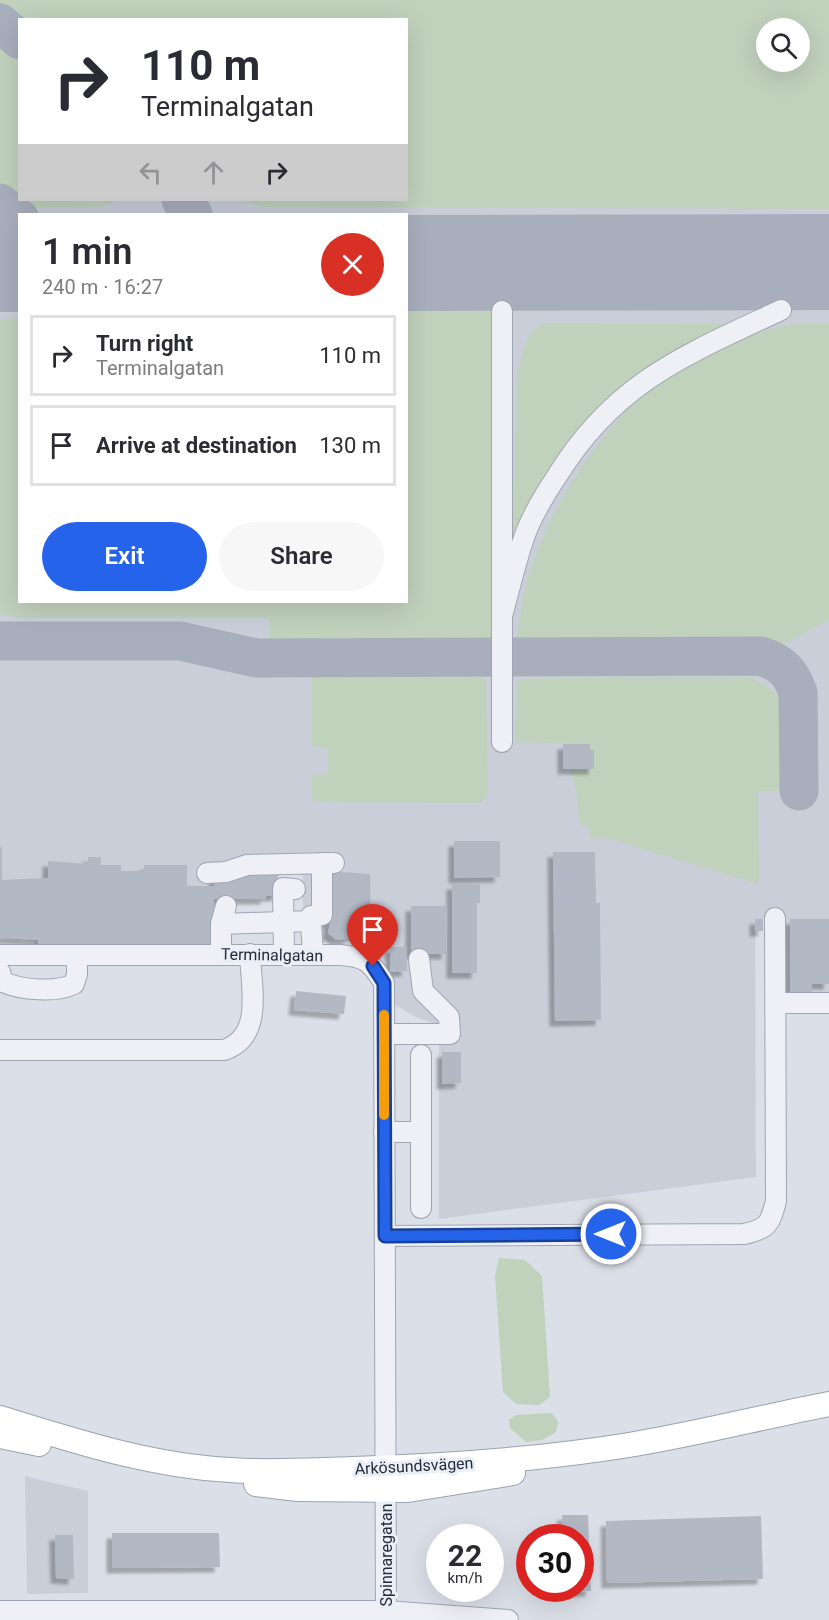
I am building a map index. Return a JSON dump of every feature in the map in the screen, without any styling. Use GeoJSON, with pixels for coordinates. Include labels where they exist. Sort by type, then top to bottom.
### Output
{"type":"FeatureCollection","features":[{"type":"Feature","properties":{"kind":"main road","name":"Arkösundsvägen"},"geometry":{"type":"LineString","coordinates":[[0,1436],[111,1460],[298,1489],[387,1480],[494,1462],[631,1445],[829,1404]]}},
{"type":"Feature","properties":{"kind":"main road","name":"Arkösundsvägen"},"geometry":{"type":"LineString","coordinates":[[0,1418],[84,1443],[166,1462],[229,1470],[387,1480],[477,1480],[829,1420]]}},
{"type":"Feature","properties":{"kind":"street"},"geometry":{"type":"LineString","coordinates":[[502,310],[502,742]]}},
{"type":"Feature","properties":{"kind":"street"},"geometry":{"type":"LineString","coordinates":[[502,616],[526,533],[539,504],[586,432],[619,399],[662,369],[716,339],[781,310]]}},
{"type":"Feature","properties":{"kind":"street"},"geometry":{"type":"LineString","coordinates":[[207,873],[226,872],[247,865],[328,863],[322,916],[311,916],[313,955]]}},
{"type":"Feature","properties":{"kind":"street"},"geometry":{"type":"LineString","coordinates":[[284,954],[282,888],[295,889]]}},
{"type":"Feature","properties":{"kind":"street"},"geometry":{"type":"LineString","coordinates":[[221,954],[224,915],[283,923],[311,921]]}},
{"type":"Feature","properties":{"kind":"street"},"geometry":{"type":"LineString","coordinates":[[385,1236],[744,1234],[760,1230],[771,1221],[776,1200],[775,918]]}},
{"type":"Feature","properties":{"kind":"street"},"geometry":{"type":"LineString","coordinates":[[0,1050],[225,1050],[236,1046],[246,1036],[252,1011],[250,954]]}},
{"type":"Feature","properties":{"kind":"street","name":"Terminalgatan"},"geometry":{"type":"LineString","coordinates":[[0,955],[284,954],[361,957],[373,966],[384,983],[387,1480]]}},
{"type":"Feature","properties":{"kind":"street"},"geometry":{"type":"LineString","coordinates":[[0,972],[3,982],[14,987],[65,988],[74,984],[77,974],[77,955]]}},
{"type":"Feature","properties":{"kind":"street"},"geometry":{"type":"LineString","coordinates":[[384,1034],[457,1034],[448,1017],[423,991],[419,959]]}},
{"type":"Feature","properties":{"kind":"street"},"geometry":{"type":"LineString","coordinates":[[776,1003],[829,1003]]}},
{"type":"Feature","properties":{"kind":"street"},"geometry":{"type":"LineString","coordinates":[[421,1054],[421,1208]]}},
{"type":"Feature","properties":{"kind":"street"},"geometry":{"type":"LineString","coordinates":[[384,1132],[421,1132]]}},
{"type":"Feature","properties":{"kind":"street","name":"Spinnaregatan"},"geometry":{"type":"LineString","coordinates":[[386,1615],[387,1480]]}},
{"type":"Feature","properties":{"kind":"street"},"geometry":{"type":"LineString","coordinates":[[0,1611],[130,1615],[386,1615],[508,1620]]}},
{"type":"Feature","properties":{"kind":"shaded area"},"geometry":{"type":"Polygon","coordinates":[[[0,0],[829,0],[829,995],[784,995],[784,918],[755,919],[756,1177],[439,1219],[439,1026],[395,1005],[394,991],[387,971],[386,928],[371,928],[371,936],[364,939],[317,943],[317,931],[324,928],[324,924],[303,915],[303,875],[299,871],[282,871],[278,875],[279,898],[222,900],[222,906],[216,906],[215,945],[34,946],[34,941],[0,938],[0,0]]]}},
{"type":"Feature","properties":{"kind":"shaded area"},"geometry":{"type":"Polygon","coordinates":[[[25,1476],[88,1491],[88,1593],[27,1594],[25,1476]]]}},
{"type":"Feature","properties":{"kind":"green space"},"geometry":{"type":"Polygon","coordinates":[[[0,0],[829,0],[829,209],[265,207],[245,201],[408,201],[408,18],[18,18],[18,23],[0,6],[0,0]]]}},
{"type":"Feature","properties":{"kind":"green space"},"geometry":{"type":"Polygon","coordinates":[[[0,34],[18,51],[18,201],[116,201],[101,207],[30,208],[14,200],[0,189],[0,34]]]}},
{"type":"Feature","properties":{"kind":"green space"},"geometry":{"type":"Polygon","coordinates":[[[408,311],[493,311],[494,643],[273,642],[270,639],[269,618],[20,618],[0,613],[0,320],[18,317],[18,603],[408,603],[408,311]]]}},
{"type":"Feature","properties":{"kind":"green space"},"geometry":{"type":"Polygon","coordinates":[[[544,323],[738,324],[625,388],[512,553],[518,372],[523,350],[529,338],[544,323]]]}},
{"type":"Feature","properties":{"kind":"green space"},"geometry":{"type":"Polygon","coordinates":[[[829,324],[829,620],[760,656],[758,645],[516,642],[527,583],[537,552],[558,506],[584,463],[631,405],[663,379],[727,344],[769,329],[788,325],[829,324]]]}},
{"type":"Feature","properties":{"kind":"green space"},"geometry":{"type":"Polygon","coordinates":[[[312,676],[486,678],[488,794],[480,803],[312,802],[312,775],[328,774],[328,749],[312,746],[312,676]]]}},
{"type":"Feature","properties":{"kind":"green space"},"geometry":{"type":"Polygon","coordinates":[[[748,678],[765,685],[776,695],[784,709],[788,724],[790,791],[758,791],[759,884],[606,838],[590,838],[588,825],[580,825],[576,790],[570,769],[593,769],[590,744],[515,742],[518,679],[748,678]]]}},
{"type":"Feature","properties":{"kind":"green space"},"geometry":{"type":"Polygon","coordinates":[[[499,1258],[525,1260],[542,1276],[550,1397],[539,1405],[516,1404],[503,1392],[495,1276],[499,1258]]]}},
{"type":"Feature","properties":{"kind":"green space"},"geometry":{"type":"Polygon","coordinates":[[[552,1413],[558,1422],[556,1432],[542,1440],[526,1442],[510,1428],[509,1420],[516,1415],[552,1413]]]}},
{"type":"Feature","properties":{"kind":"building"},"geometry":{"type":"Polygon","coordinates":[[[563,744],[590,744],[590,750],[594,750],[594,769],[563,769],[563,744]]]}},
{"type":"Feature","properties":{"kind":"building"},"geometry":{"type":"Polygon","coordinates":[[[454,841],[500,841],[500,877],[454,878],[454,841]]]}},
{"type":"Feature","properties":{"kind":"building"},"geometry":{"type":"Polygon","coordinates":[[[0,847],[2,847],[2,880],[48,878],[48,861],[88,864],[88,857],[101,857],[101,865],[121,865],[121,871],[144,871],[144,865],[187,865],[187,886],[214,886],[214,879],[220,876],[278,875],[278,896],[266,896],[266,899],[214,899],[214,945],[38,946],[38,940],[0,938],[0,847]]]}},
{"type":"Feature","properties":{"kind":"building"},"geometry":{"type":"Polygon","coordinates":[[[553,852],[595,852],[596,903],[600,903],[601,1020],[555,1021],[553,852]]]}},
{"type":"Feature","properties":{"kind":"building"},"geometry":{"type":"Polygon","coordinates":[[[326,871],[370,874],[371,935],[353,935],[347,940],[336,940],[328,933],[330,923],[315,923],[326,871]]]}},
{"type":"Feature","properties":{"kind":"building"},"geometry":{"type":"Polygon","coordinates":[[[452,884],[480,884],[480,903],[477,903],[477,973],[452,973],[452,884]]]}},
{"type":"Feature","properties":{"kind":"building"},"geometry":{"type":"Polygon","coordinates":[[[411,906],[446,906],[447,954],[411,954],[411,906]]]}},
{"type":"Feature","properties":{"kind":"building"},"geometry":{"type":"Polygon","coordinates":[[[755,919],[763,919],[763,931],[755,931],[755,919]]]}},
{"type":"Feature","properties":{"kind":"building"},"geometry":{"type":"Polygon","coordinates":[[[790,919],[829,919],[829,984],[812,984],[812,992],[790,992],[790,919]]]}},
{"type":"Feature","properties":{"kind":"building"},"geometry":{"type":"Polygon","coordinates":[[[390,947],[406,947],[407,971],[390,972],[390,947]]]}},
{"type":"Feature","properties":{"kind":"building"},"geometry":{"type":"Polygon","coordinates":[[[296,991],[346,996],[344,1014],[294,1010],[296,991]]]}},
{"type":"Feature","properties":{"kind":"building"},"geometry":{"type":"Polygon","coordinates":[[[442,1052],[461,1052],[461,1083],[442,1084],[442,1052]]]}},
{"type":"Feature","properties":{"kind":"building"},"geometry":{"type":"Polygon","coordinates":[[[562,1515],[588,1515],[588,1524],[563,1524],[562,1515]]]}},
{"type":"Feature","properties":{"kind":"building"},"geometry":{"type":"Polygon","coordinates":[[[761,1516],[763,1579],[607,1583],[606,1521],[761,1516]]]}},
{"type":"Feature","properties":{"kind":"building"},"geometry":{"type":"Polygon","coordinates":[[[112,1533],[219,1533],[220,1567],[112,1568],[112,1533]]]}},
{"type":"Feature","properties":{"kind":"building"},"geometry":{"type":"Polygon","coordinates":[[[55,1535],[73,1535],[74,1579],[56,1578],[55,1535]]]}},
{"type":"Feature","properties":{"kind":"taxiway"},"geometry":{"type":"LineString","coordinates":[[0,23],[18,38]]}},
{"type":"Feature","properties":{"kind":"taxiway"},"geometry":{"type":"LineString","coordinates":[[182,201],[192,213]]}},
{"type":"Feature","properties":{"kind":"taxiway"},"geometry":{"type":"LineString","coordinates":[[0,203],[18,217]]}},
{"type":"Feature","properties":{"kind":"taxiway"},"geometry":{"type":"LineString","coordinates":[[0,267],[18,265]]}},
{"type":"Feature","properties":{"kind":"taxiway"},"geometry":{"type":"LineString","coordinates":[[0,641],[180,641],[256,658],[760,656],[774,661],[784,669],[792,679],[798,693],[799,791]]}},
{"type":"Feature","properties":{"kind":"runway"},"geometry":{"type":"LineString","coordinates":[[408,263],[829,262]]}},
{"type":"Feature","properties":{"kind":"runway"},"geometry":{"type":"LineString","coordinates":[[0,264],[18,264]]}},
{"type":"Feature","properties":{"kind":"slow traffic"},"geometry":{"type":"LineString","coordinates":[[384,1015],[384,1115]]}},
{"type":"Feature","properties":{"kind":"route"},"geometry":{"type":"LineString","coordinates":[[373,966],[384,983],[385,1236],[611,1234]]}}]}
